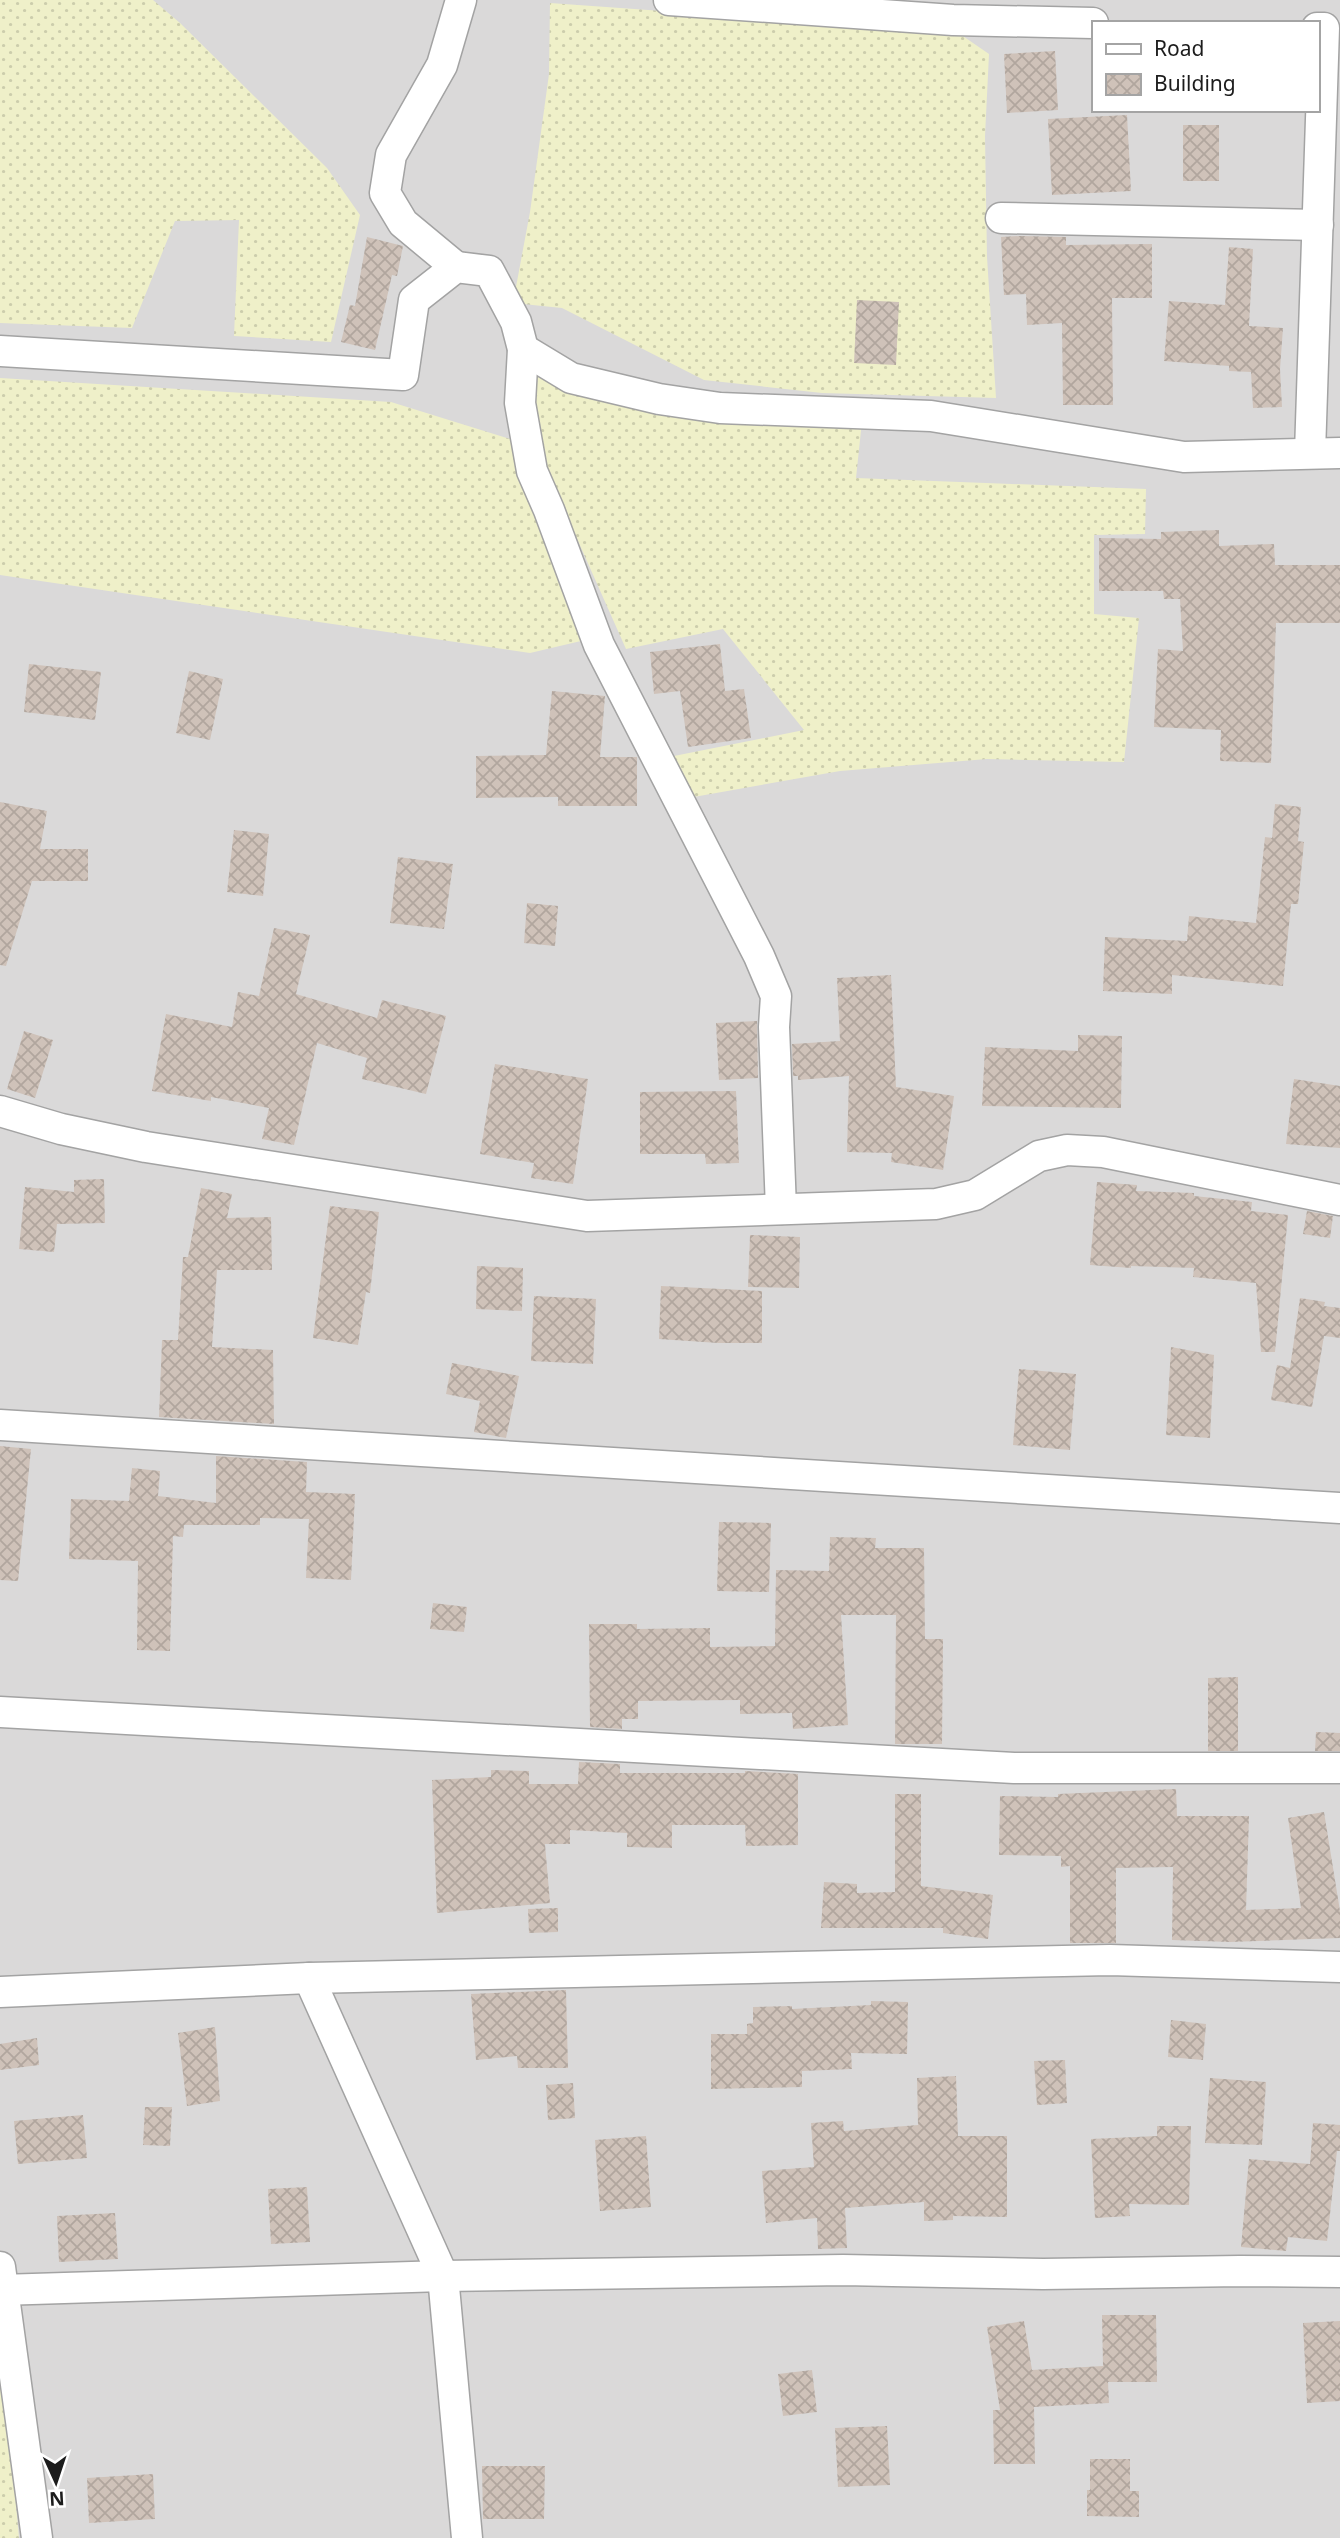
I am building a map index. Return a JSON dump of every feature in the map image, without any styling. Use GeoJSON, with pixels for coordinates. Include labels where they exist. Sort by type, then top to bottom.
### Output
{"type":"FeatureCollection","features":[{"type":"Feature","properties":{"kind":"street"},"geometry":{"type":"LineString","coordinates":[[461,0],[442,65],[391,155],[385,192],[403,222],[456,267],[489,271],[516,322],[523,349],[520,403],[532,471],[599,645],[759,956],[776,996],[781,1209]]}},
{"type":"Feature","properties":{"kind":"street"},"geometry":{"type":"LineString","coordinates":[[669,0],[953,20],[1092,23]]}},
{"type":"Feature","properties":{"kind":"street"},"geometry":{"type":"LineString","coordinates":[[1310,453],[1324,28],[1319,28]]}},
{"type":"Feature","properties":{"kind":"street"},"geometry":{"type":"LineString","coordinates":[[1002,218],[1318,225]]}},
{"type":"Feature","properties":{"kind":"street"},"geometry":{"type":"LineString","coordinates":[[0,351],[403,375],[414,300],[456,267]]}},
{"type":"Feature","properties":{"kind":"street"},"geometry":{"type":"LineString","coordinates":[[523,349],[571,378],[659,399],[720,408],[931,416],[1184,457],[1340,453]]}},
{"type":"Feature","properties":{"kind":"street"},"geometry":{"type":"LineString","coordinates":[[0,1111],[61,1129],[146,1147],[587,1216],[936,1205],[975,1195],[1039,1156],[1067,1150],[1103,1152],[1340,1200]]}},
{"type":"Feature","properties":{"kind":"street"},"geometry":{"type":"LineString","coordinates":[[0,1425],[1340,1508]]}},
{"type":"Feature","properties":{"kind":"street"},"geometry":{"type":"LineString","coordinates":[[0,1712],[1014,1768],[1340,1768]]}},
{"type":"Feature","properties":{"kind":"street"},"geometry":{"type":"LineString","coordinates":[[0,1992],[309,1978],[1110,1960],[1340,1966]]}},
{"type":"Feature","properties":{"kind":"street"},"geometry":{"type":"LineString","coordinates":[[309,1978],[443,2276],[467,2538]]}},
{"type":"Feature","properties":{"kind":"street"},"geometry":{"type":"LineString","coordinates":[[37,2538],[1,2282],[844,2270],[1043,2274],[1340,2272]]}},
{"type":"Feature","properties":{"kind":"shaded area"},"geometry":{"type":"Polygon","coordinates":[[[0,0],[1340,0],[1340,2538],[0,2538],[0,0]]]}},
{"type":"Feature","properties":{"kind":"green space"},"geometry":{"type":"Polygon","coordinates":[[[0,0],[153,0],[180,23],[327,168],[360,215],[331,342],[234,336],[239,220],[175,221],[132,328],[0,323],[0,0]]]}},
{"type":"Feature","properties":{"kind":"green space"},"geometry":{"type":"Polygon","coordinates":[[[550,3],[957,32],[989,54],[985,136],[987,257],[996,398],[822,393],[704,380],[562,308],[513,303],[530,212],[549,74],[550,3]]]}},
{"type":"Feature","properties":{"kind":"green space"},"geometry":{"type":"Polygon","coordinates":[[[527,364],[862,421],[856,478],[1146,489],[1145,534],[1094,535],[1094,614],[1139,618],[1124,762],[987,759],[840,771],[688,798],[664,758],[804,730],[723,629],[626,649],[535,444],[527,364]]]}},
{"type":"Feature","properties":{"kind":"green space"},"geometry":{"type":"Polygon","coordinates":[[[0,378],[391,402],[510,439],[581,641],[530,653],[0,575],[0,378]]]}},
{"type":"Feature","properties":{"kind":"green space"},"geometry":{"type":"Polygon","coordinates":[[[0,2369],[4,2369],[19,2538],[0,2538],[0,2369]]]}},
{"type":"Feature","properties":{"kind":"building"},"geometry":{"type":"Polygon","coordinates":[[[1055,51],[1058,110],[1007,113],[1004,54],[1055,51]]]}},
{"type":"Feature","properties":{"kind":"building"},"geometry":{"type":"Polygon","coordinates":[[[1127,115],[1131,191],[1052,195],[1048,119],[1127,115]]]}},
{"type":"Feature","properties":{"kind":"building"},"geometry":{"type":"Polygon","coordinates":[[[1183,125],[1219,125],[1219,181],[1183,181],[1183,125]]]}},
{"type":"Feature","properties":{"kind":"building"},"geometry":{"type":"Polygon","coordinates":[[[367,237],[403,246],[397,276],[392,275],[375,350],[341,342],[350,305],[355,306],[367,237]]]}},
{"type":"Feature","properties":{"kind":"building"},"geometry":{"type":"Polygon","coordinates":[[[1001,237],[1066,237],[1066,245],[1152,244],[1152,298],[1112,298],[1113,405],[1063,405],[1062,323],[1027,325],[1026,294],[1004,295],[1001,237]]]}},
{"type":"Feature","properties":{"kind":"building"},"geometry":{"type":"Polygon","coordinates":[[[1229,247],[1253,249],[1249,326],[1283,328],[1280,369],[1282,407],[1253,408],[1251,372],[1229,371],[1229,366],[1164,361],[1169,301],[1225,305],[1229,247]]]}},
{"type":"Feature","properties":{"kind":"building"},"geometry":{"type":"Polygon","coordinates":[[[857,300],[899,302],[896,365],[854,363],[857,300]]]}},
{"type":"Feature","properties":{"kind":"building"},"geometry":{"type":"Polygon","coordinates":[[[1219,530],[1219,546],[1274,544],[1275,565],[1340,565],[1340,623],[1276,623],[1271,763],[1220,761],[1221,730],[1154,727],[1158,649],[1183,651],[1180,599],[1164,599],[1163,591],[1099,591],[1099,538],[1161,539],[1161,532],[1219,530]]]}},
{"type":"Feature","properties":{"kind":"building"},"geometry":{"type":"Polygon","coordinates":[[[720,644],[725,691],[744,689],[751,738],[688,747],[680,691],[654,694],[650,652],[720,644]]]}},
{"type":"Feature","properties":{"kind":"building"},"geometry":{"type":"Polygon","coordinates":[[[29,664],[101,672],[95,720],[24,712],[29,664]]]}},
{"type":"Feature","properties":{"kind":"building"},"geometry":{"type":"Polygon","coordinates":[[[189,671],[223,679],[210,740],[176,733],[189,671]]]}},
{"type":"Feature","properties":{"kind":"building"},"geometry":{"type":"Polygon","coordinates":[[[552,691],[605,696],[600,757],[637,757],[637,806],[558,806],[558,797],[476,798],[476,756],[546,755],[552,691]]]}},
{"type":"Feature","properties":{"kind":"building"},"geometry":{"type":"Polygon","coordinates":[[[0,802],[47,811],[40,849],[88,849],[88,881],[32,881],[6,966],[0,965],[0,802]]]}},
{"type":"Feature","properties":{"kind":"building"},"geometry":{"type":"Polygon","coordinates":[[[1275,804],[1301,807],[1298,841],[1304,842],[1298,904],[1291,904],[1283,986],[1172,975],[1172,994],[1103,991],[1105,937],[1187,941],[1189,916],[1256,923],[1265,837],[1272,838],[1275,804]]]}},
{"type":"Feature","properties":{"kind":"building"},"geometry":{"type":"Polygon","coordinates":[[[234,830],[269,834],[263,896],[227,892],[234,830]]]}},
{"type":"Feature","properties":{"kind":"building"},"geometry":{"type":"Polygon","coordinates":[[[398,857],[453,864],[444,929],[390,923],[398,857]]]}},
{"type":"Feature","properties":{"kind":"building"},"geometry":{"type":"Polygon","coordinates":[[[527,903],[558,906],[555,946],[524,943],[527,903]]]}},
{"type":"Feature","properties":{"kind":"building"},"geometry":{"type":"Polygon","coordinates":[[[274,928],[310,935],[296,994],[377,1018],[382,1000],[446,1016],[426,1094],[362,1079],[367,1058],[317,1043],[294,1145],[262,1139],[269,1108],[211,1097],[211,1101],[152,1091],[166,1014],[232,1027],[238,992],[259,996],[274,928]]]}},
{"type":"Feature","properties":{"kind":"building"},"geometry":{"type":"Polygon","coordinates":[[[891,975],[896,1087],[954,1096],[943,1170],[891,1162],[892,1153],[847,1152],[849,1076],[798,1080],[798,1076],[793,1076],[792,1044],[840,1041],[837,978],[891,975]]]}},
{"type":"Feature","properties":{"kind":"building"},"geometry":{"type":"Polygon","coordinates":[[[757,1021],[758,1078],[719,1080],[716,1023],[757,1021]]]}},
{"type":"Feature","properties":{"kind":"building"},"geometry":{"type":"Polygon","coordinates":[[[24,1031],[53,1040],[35,1098],[7,1089],[24,1031]]]}},
{"type":"Feature","properties":{"kind":"building"},"geometry":{"type":"Polygon","coordinates":[[[1078,1035],[1122,1036],[1121,1108],[982,1106],[985,1047],[1078,1051],[1078,1035]]]}},
{"type":"Feature","properties":{"kind":"building"},"geometry":{"type":"Polygon","coordinates":[[[495,1064],[588,1079],[573,1184],[531,1178],[534,1163],[480,1154],[495,1064]]]}},
{"type":"Feature","properties":{"kind":"building"},"geometry":{"type":"Polygon","coordinates":[[[1294,1079],[1340,1086],[1340,1148],[1286,1144],[1294,1079]]]}},
{"type":"Feature","properties":{"kind":"building"},"geometry":{"type":"Polygon","coordinates":[[[736,1091],[739,1163],[706,1164],[705,1154],[640,1154],[640,1092],[736,1091]]]}},
{"type":"Feature","properties":{"kind":"building"},"geometry":{"type":"Polygon","coordinates":[[[104,1179],[105,1223],[57,1224],[54,1252],[19,1249],[25,1187],[74,1192],[74,1180],[104,1179]]]}},
{"type":"Feature","properties":{"kind":"building"},"geometry":{"type":"Polygon","coordinates":[[[1097,1182],[1137,1185],[1136,1191],[1194,1193],[1194,1196],[1252,1202],[1251,1211],[1288,1215],[1275,1352],[1261,1352],[1256,1283],[1193,1277],[1194,1268],[1090,1265],[1097,1182]]]}},
{"type":"Feature","properties":{"kind":"building"},"geometry":{"type":"Polygon","coordinates":[[[201,1188],[232,1194],[227,1218],[271,1217],[272,1270],[217,1270],[212,1347],[273,1350],[274,1424],[159,1417],[162,1340],[178,1340],[183,1257],[188,1257],[201,1188]]]}},
{"type":"Feature","properties":{"kind":"building"},"geometry":{"type":"Polygon","coordinates":[[[330,1206],[379,1212],[370,1293],[366,1292],[358,1345],[313,1338],[330,1206]]]}},
{"type":"Feature","properties":{"kind":"building"},"geometry":{"type":"Polygon","coordinates":[[[1307,1211],[1333,1216],[1330,1238],[1303,1234],[1307,1211]]]}},
{"type":"Feature","properties":{"kind":"building"},"geometry":{"type":"Polygon","coordinates":[[[750,1235],[800,1237],[799,1288],[748,1287],[750,1235]]]}},
{"type":"Feature","properties":{"kind":"building"},"geometry":{"type":"Polygon","coordinates":[[[477,1266],[523,1268],[522,1311],[476,1309],[477,1266]]]}},
{"type":"Feature","properties":{"kind":"building"},"geometry":{"type":"Polygon","coordinates":[[[661,1286],[762,1291],[762,1343],[659,1339],[661,1286]]]}},
{"type":"Feature","properties":{"kind":"building"},"geometry":{"type":"Polygon","coordinates":[[[534,1296],[596,1299],[593,1364],[531,1361],[534,1296]]]}},
{"type":"Feature","properties":{"kind":"building"},"geometry":{"type":"Polygon","coordinates":[[[1300,1298],[1325,1302],[1324,1306],[1340,1308],[1340,1338],[1324,1336],[1312,1407],[1271,1400],[1277,1365],[1290,1368],[1300,1298]]]}},
{"type":"Feature","properties":{"kind":"building"},"geometry":{"type":"Polygon","coordinates":[[[1171,1347],[1214,1355],[1210,1438],[1166,1435],[1171,1347]]]}},
{"type":"Feature","properties":{"kind":"building"},"geometry":{"type":"Polygon","coordinates":[[[452,1363],[519,1376],[506,1438],[474,1432],[480,1401],[446,1394],[452,1363]]]}},
{"type":"Feature","properties":{"kind":"building"},"geometry":{"type":"Polygon","coordinates":[[[1019,1369],[1076,1374],[1070,1450],[1013,1445],[1019,1369]]]}},
{"type":"Feature","properties":{"kind":"building"},"geometry":{"type":"Polygon","coordinates":[[[0,1446],[31,1449],[18,1581],[0,1580],[0,1446]]]}},
{"type":"Feature","properties":{"kind":"building"},"geometry":{"type":"Polygon","coordinates":[[[216,1456],[307,1462],[306,1492],[355,1494],[351,1580],[306,1578],[309,1519],[260,1518],[260,1525],[184,1525],[183,1537],[173,1536],[170,1651],[137,1650],[138,1561],[69,1559],[71,1499],[129,1501],[132,1468],[160,1471],[158,1496],[216,1503],[216,1456]]]}},
{"type":"Feature","properties":{"kind":"building"},"geometry":{"type":"Polygon","coordinates":[[[719,1522],[771,1523],[769,1592],[717,1591],[719,1522]]]}},
{"type":"Feature","properties":{"kind":"building"},"geometry":{"type":"Polygon","coordinates":[[[830,1537],[876,1538],[875,1548],[924,1548],[925,1639],[943,1639],[942,1744],[895,1744],[896,1615],[841,1615],[848,1725],[793,1729],[792,1713],[740,1714],[740,1700],[638,1701],[638,1719],[622,1719],[622,1729],[590,1727],[589,1624],[637,1624],[637,1629],[710,1628],[710,1647],[775,1646],[776,1570],[829,1571],[830,1537]]]}},
{"type":"Feature","properties":{"kind":"building"},"geometry":{"type":"Polygon","coordinates":[[[433,1603],[467,1607],[464,1632],[430,1629],[433,1603]]]}},
{"type":"Feature","properties":{"kind":"building"},"geometry":{"type":"Polygon","coordinates":[[[1238,1677],[1238,1751],[1208,1751],[1208,1678],[1238,1677]]]}},
{"type":"Feature","properties":{"kind":"building"},"geometry":{"type":"Polygon","coordinates":[[[1316,1732],[1340,1733],[1340,1751],[1315,1751],[1316,1732]]]}},
{"type":"Feature","properties":{"kind":"building"},"geometry":{"type":"Polygon","coordinates":[[[579,1762],[620,1764],[620,1773],[745,1771],[798,1774],[798,1845],[746,1846],[745,1825],[672,1825],[672,1848],[627,1847],[627,1833],[570,1830],[570,1844],[545,1844],[550,1903],[437,1913],[432,1780],[491,1777],[491,1770],[529,1771],[529,1784],[578,1784],[579,1762]]]}},
{"type":"Feature","properties":{"kind":"building"},"geometry":{"type":"Polygon","coordinates":[[[1176,1789],[1177,1816],[1249,1816],[1246,1910],[1301,1908],[1288,1818],[1324,1812],[1340,1911],[1340,1938],[1230,1942],[1172,1940],[1173,1867],[1116,1868],[1116,1943],[1070,1943],[1070,1866],[1061,1867],[1061,1856],[999,1855],[1000,1796],[1058,1797],[1058,1794],[1176,1789]]]}},
{"type":"Feature","properties":{"kind":"building"},"geometry":{"type":"Polygon","coordinates":[[[895,1794],[921,1794],[921,1886],[993,1895],[988,1939],[943,1933],[943,1928],[821,1928],[824,1882],[857,1884],[857,1893],[895,1892],[895,1794]]]}},
{"type":"Feature","properties":{"kind":"building"},"geometry":{"type":"Polygon","coordinates":[[[558,1908],[558,1932],[529,1933],[528,1909],[558,1908]]]}},
{"type":"Feature","properties":{"kind":"building"},"geometry":{"type":"Polygon","coordinates":[[[566,1990],[568,2068],[518,2068],[517,2056],[476,2060],[471,1994],[566,1990]]]}},
{"type":"Feature","properties":{"kind":"building"},"geometry":{"type":"Polygon","coordinates":[[[871,2001],[908,2002],[907,2054],[851,2053],[852,2069],[802,2071],[802,2087],[711,2089],[711,2034],[747,2034],[747,2024],[753,2023],[753,2007],[792,2006],[792,2009],[871,2005],[871,2001]]]}},
{"type":"Feature","properties":{"kind":"building"},"geometry":{"type":"Polygon","coordinates":[[[1171,2020],[1206,2024],[1203,2060],[1168,2057],[1171,2020]]]}},
{"type":"Feature","properties":{"kind":"building"},"geometry":{"type":"Polygon","coordinates":[[[215,2027],[220,2101],[187,2106],[178,2033],[215,2027]]]}},
{"type":"Feature","properties":{"kind":"building"},"geometry":{"type":"Polygon","coordinates":[[[37,2038],[39,2065],[0,2070],[0,2044],[37,2038]]]}},
{"type":"Feature","properties":{"kind":"building"},"geometry":{"type":"Polygon","coordinates":[[[1065,2060],[1067,2103],[1037,2105],[1034,2061],[1065,2060]]]}},
{"type":"Feature","properties":{"kind":"building"},"geometry":{"type":"Polygon","coordinates":[[[956,2076],[958,2136],[1007,2136],[1007,2217],[953,2216],[953,2220],[924,2221],[924,2202],[845,2208],[847,2248],[818,2249],[817,2218],[766,2223],[762,2171],[814,2167],[811,2123],[843,2121],[844,2131],[918,2125],[917,2078],[956,2076]]]}},
{"type":"Feature","properties":{"kind":"building"},"geometry":{"type":"Polygon","coordinates":[[[1210,2078],[1266,2082],[1262,2145],[1205,2143],[1210,2078]]]}},
{"type":"Feature","properties":{"kind":"building"},"geometry":{"type":"Polygon","coordinates":[[[573,2083],[575,2118],[548,2120],[546,2085],[573,2083]]]}},
{"type":"Feature","properties":{"kind":"building"},"geometry":{"type":"Polygon","coordinates":[[[145,2107],[172,2107],[170,2146],[143,2145],[145,2107]]]}},
{"type":"Feature","properties":{"kind":"building"},"geometry":{"type":"Polygon","coordinates":[[[83,2115],[87,2158],[18,2164],[14,2121],[83,2115]]]}},
{"type":"Feature","properties":{"kind":"building"},"geometry":{"type":"Polygon","coordinates":[[[1313,2123],[1340,2125],[1340,2151],[1337,2151],[1327,2241],[1288,2237],[1286,2251],[1241,2247],[1249,2159],[1310,2164],[1313,2123]]]}},
{"type":"Feature","properties":{"kind":"building"},"geometry":{"type":"Polygon","coordinates":[[[1157,2126],[1191,2126],[1189,2205],[1129,2204],[1130,2216],[1095,2218],[1091,2139],[1157,2136],[1157,2126]]]}},
{"type":"Feature","properties":{"kind":"building"},"geometry":{"type":"Polygon","coordinates":[[[646,2136],[651,2207],[600,2211],[595,2140],[646,2136]]]}},
{"type":"Feature","properties":{"kind":"building"},"geometry":{"type":"Polygon","coordinates":[[[307,2187],[310,2242],[271,2244],[268,2189],[307,2187]]]}},
{"type":"Feature","properties":{"kind":"building"},"geometry":{"type":"Polygon","coordinates":[[[115,2213],[118,2259],[59,2262],[57,2216],[115,2213]]]}},
{"type":"Feature","properties":{"kind":"building"},"geometry":{"type":"Polygon","coordinates":[[[1102,2315],[1156,2315],[1157,2382],[1108,2382],[1109,2403],[1034,2407],[1035,2464],[994,2464],[993,2410],[1000,2410],[987,2327],[1024,2321],[1032,2370],[1103,2366],[1102,2315]]]}},
{"type":"Feature","properties":{"kind":"building"},"geometry":{"type":"Polygon","coordinates":[[[1340,2321],[1340,2401],[1307,2403],[1303,2323],[1340,2321]]]}},
{"type":"Feature","properties":{"kind":"building"},"geometry":{"type":"Polygon","coordinates":[[[812,2370],[817,2412],[783,2416],[778,2374],[812,2370]]]}},
{"type":"Feature","properties":{"kind":"building"},"geometry":{"type":"Polygon","coordinates":[[[887,2426],[890,2485],[838,2487],[835,2428],[887,2426]]]}},
{"type":"Feature","properties":{"kind":"building"},"geometry":{"type":"Polygon","coordinates":[[[1090,2459],[1130,2459],[1130,2491],[1139,2491],[1139,2517],[1087,2516],[1090,2459]]]}},
{"type":"Feature","properties":{"kind":"building"},"geometry":{"type":"Polygon","coordinates":[[[482,2466],[545,2466],[544,2519],[483,2519],[482,2466]]]}},
{"type":"Feature","properties":{"kind":"building"},"geometry":{"type":"Polygon","coordinates":[[[153,2474],[155,2519],[89,2523],[87,2478],[153,2474]]]}}]}
